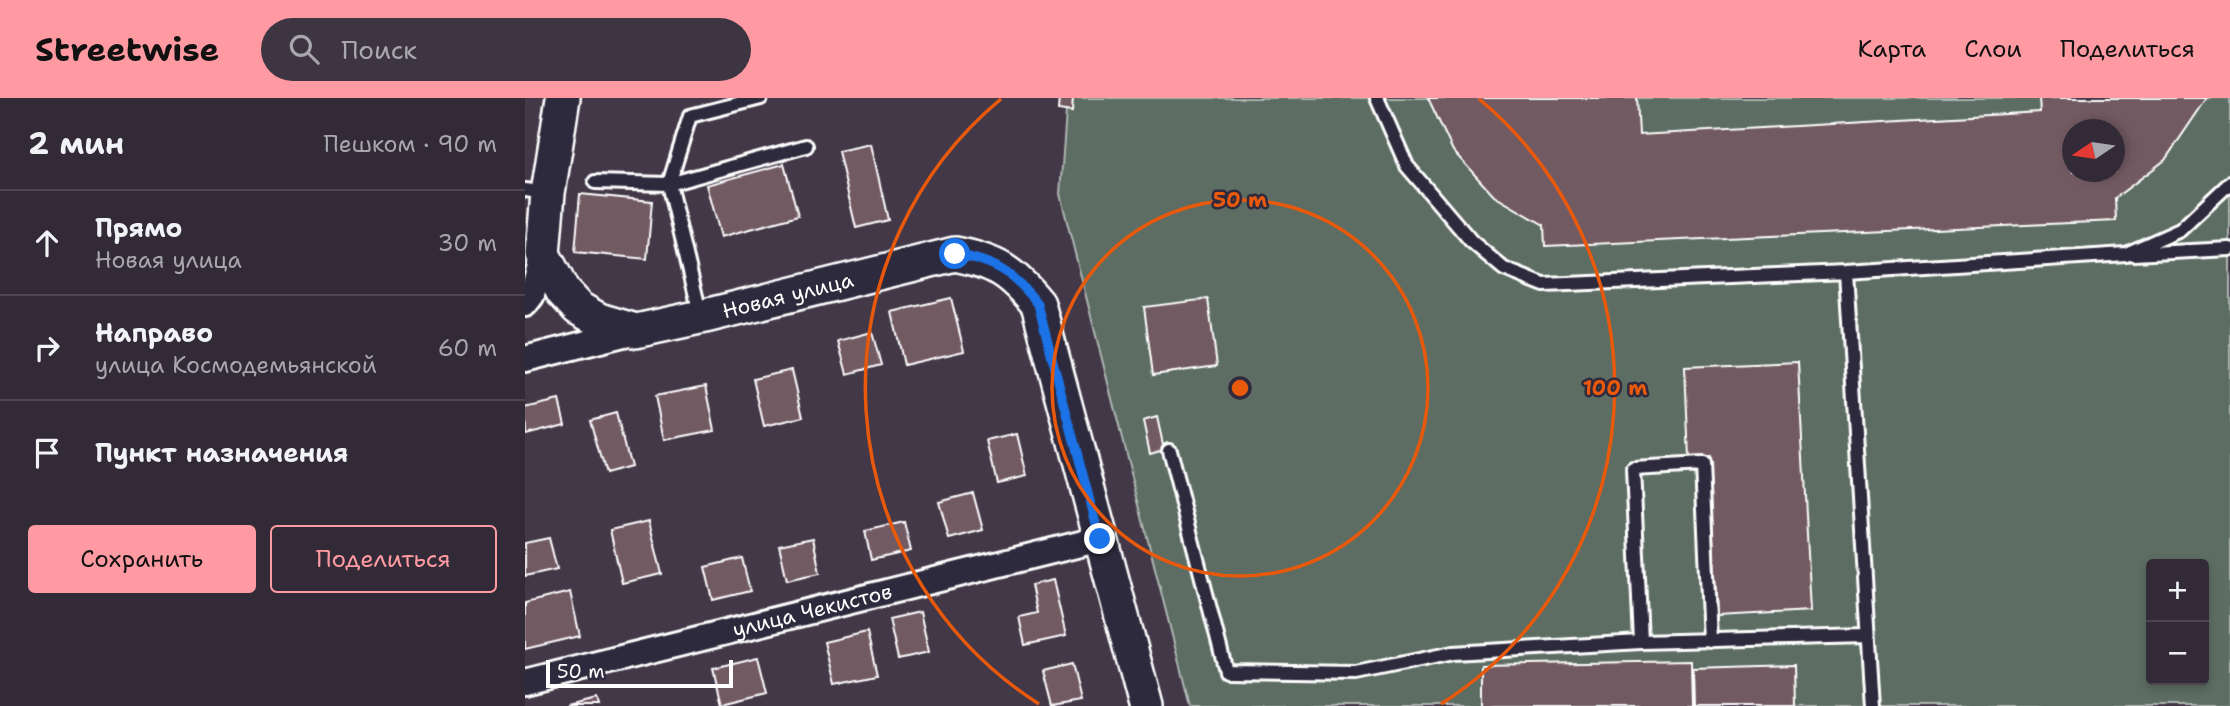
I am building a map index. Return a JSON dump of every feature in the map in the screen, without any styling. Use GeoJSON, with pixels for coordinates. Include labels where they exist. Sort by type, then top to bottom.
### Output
{"type":"FeatureCollection","features":[{"type":"Feature","properties":{"kind":"street"},"geometry":{"type":"LineString","coordinates":[[525,304],[532,295],[543,254],[536,191],[563,98]]}},
{"type":"Feature","properties":{"kind":"street"},"geometry":{"type":"LineString","coordinates":[[543,254],[563,292],[578,308],[599,320],[636,331]]}},
{"type":"Feature","properties":{"kind":"street","name":"Новая улица"},"geometry":{"type":"LineString","coordinates":[[525,359],[955,254],[984,260],[1006,271],[1023,285],[1038,304],[1100,539]]}},
{"type":"Feature","properties":{"kind":"street"},"geometry":{"type":"LineString","coordinates":[[1100,539],[1146,706]]}},
{"type":"Feature","properties":{"kind":"street","name":"улица Чекистов"},"geometry":{"type":"LineString","coordinates":[[525,682],[1100,539]]}},
{"type":"Feature","properties":{"kind":"lane"},"geometry":{"type":"LineString","coordinates":[[701,317],[669,184],[690,116],[761,98]]}},
{"type":"Feature","properties":{"kind":"lane"},"geometry":{"type":"LineString","coordinates":[[1377,98],[1407,166],[1471,242],[1504,270],[1544,285],[1846,272],[2230,249]]}},
{"type":"Feature","properties":{"kind":"lane"},"geometry":{"type":"LineString","coordinates":[[595,182],[669,184],[806,146]]}},
{"type":"Feature","properties":{"kind":"lane"},"geometry":{"type":"LineString","coordinates":[[2126,254],[2181,230],[2230,183]]}},
{"type":"Feature","properties":{"kind":"lane"},"geometry":{"type":"LineString","coordinates":[[1846,272],[1873,706]]}},
{"type":"Feature","properties":{"kind":"lane"},"geometry":{"type":"LineString","coordinates":[[1169,450],[1226,671],[1356,673],[1453,653],[1641,642],[1868,636]]}},
{"type":"Feature","properties":{"kind":"lane"},"geometry":{"type":"LineString","coordinates":[[1641,642],[1633,469],[1702,465],[1710,640]]}},
{"type":"Feature","properties":{"kind":"green space"},"geometry":{"type":"Polygon","coordinates":[[[1067,98],[2230,98],[2230,706],[1190,706],[1060,194],[1067,98]]]}},
{"type":"Feature","properties":{"kind":"building"},"geometry":{"type":"Polygon","coordinates":[[[1059,98],[1073,98],[1072,112],[1058,110],[1059,98]]]}},
{"type":"Feature","properties":{"kind":"building"},"geometry":{"type":"Polygon","coordinates":[[[1428,98],[1637,98],[1639,135],[2040,112],[2039,98],[2207,98],[2165,160],[2115,198],[2116,221],[1545,246],[1544,225],[1494,196],[1453,151],[1428,98]]]}},
{"type":"Feature","properties":{"kind":"building"},"geometry":{"type":"Polygon","coordinates":[[[871,144],[888,220],[856,228],[838,151],[871,144]]]}},
{"type":"Feature","properties":{"kind":"building"},"geometry":{"type":"Polygon","coordinates":[[[784,164],[798,216],[721,237],[707,185],[784,164]]]}},
{"type":"Feature","properties":{"kind":"building"},"geometry":{"type":"Polygon","coordinates":[[[580,194],[652,201],[647,259],[575,252],[580,194]]]}},
{"type":"Feature","properties":{"kind":"building"},"geometry":{"type":"Polygon","coordinates":[[[951,298],[964,351],[904,365],[892,312],[951,298]]]}},
{"type":"Feature","properties":{"kind":"building"},"geometry":{"type":"Polygon","coordinates":[[[1208,299],[1217,366],[1153,375],[1144,307],[1208,299]]]}},
{"type":"Feature","properties":{"kind":"building"},"geometry":{"type":"Polygon","coordinates":[[[872,332],[881,365],[847,374],[838,341],[872,332]]]}},
{"type":"Feature","properties":{"kind":"building"},"geometry":{"type":"Polygon","coordinates":[[[1798,362],[1811,611],[1717,616],[1709,458],[1689,459],[1685,367],[1798,362]]]}},
{"type":"Feature","properties":{"kind":"building"},"geometry":{"type":"Polygon","coordinates":[[[792,370],[803,417],[764,426],[753,379],[792,370]]]}},
{"type":"Feature","properties":{"kind":"building"},"geometry":{"type":"Polygon","coordinates":[[[706,386],[715,430],[664,440],[655,396],[706,386]]]}},
{"type":"Feature","properties":{"kind":"building"},"geometry":{"type":"Polygon","coordinates":[[[559,400],[565,424],[526,434],[525,408],[559,400]]]}},
{"type":"Feature","properties":{"kind":"building"},"geometry":{"type":"Polygon","coordinates":[[[616,413],[630,467],[605,474],[590,420],[616,413]]]}},
{"type":"Feature","properties":{"kind":"building"},"geometry":{"type":"Polygon","coordinates":[[[1157,417],[1164,449],[1150,453],[1143,421],[1157,417]]]}},
{"type":"Feature","properties":{"kind":"building"},"geometry":{"type":"Polygon","coordinates":[[[1017,434],[1027,476],[997,483],[987,441],[1017,434]]]}},
{"type":"Feature","properties":{"kind":"building"},"geometry":{"type":"Polygon","coordinates":[[[973,493],[983,530],[949,539],[939,502],[973,493]]]}},
{"type":"Feature","properties":{"kind":"building"},"geometry":{"type":"Polygon","coordinates":[[[649,521],[662,574],[622,583],[610,530],[649,521]]]}},
{"type":"Feature","properties":{"kind":"building"},"geometry":{"type":"Polygon","coordinates":[[[904,522],[911,551],[871,560],[865,531],[904,522]]]}},
{"type":"Feature","properties":{"kind":"building"},"geometry":{"type":"Polygon","coordinates":[[[549,538],[557,569],[525,576],[525,543],[549,538]]]}},
{"type":"Feature","properties":{"kind":"building"},"geometry":{"type":"Polygon","coordinates":[[[813,538],[820,573],[787,580],[779,545],[813,538]]]}},
{"type":"Feature","properties":{"kind":"building"},"geometry":{"type":"Polygon","coordinates":[[[742,558],[750,591],[713,600],[705,567],[742,558]]]}},
{"type":"Feature","properties":{"kind":"building"},"geometry":{"type":"Polygon","coordinates":[[[1053,580],[1066,636],[1025,645],[1019,617],[1037,613],[1031,585],[1053,580]]]}},
{"type":"Feature","properties":{"kind":"building"},"geometry":{"type":"Polygon","coordinates":[[[570,592],[580,636],[525,649],[525,603],[570,592]]]}},
{"type":"Feature","properties":{"kind":"building"},"geometry":{"type":"Polygon","coordinates":[[[920,612],[929,652],[898,659],[889,619],[920,612]]]}},
{"type":"Feature","properties":{"kind":"building"},"geometry":{"type":"Polygon","coordinates":[[[867,632],[877,675],[834,684],[824,642],[867,632]]]}},
{"type":"Feature","properties":{"kind":"building"},"geometry":{"type":"Polygon","coordinates":[[[758,657],[767,693],[722,704],[713,668],[758,657]]]}},
{"type":"Feature","properties":{"kind":"building"},"geometry":{"type":"Polygon","coordinates":[[[1691,661],[1692,706],[1481,706],[1481,665],[1691,661]]]}},
{"type":"Feature","properties":{"kind":"building"},"geometry":{"type":"Polygon","coordinates":[[[1072,664],[1081,701],[1052,706],[1043,671],[1072,664]]]}},
{"type":"Feature","properties":{"kind":"building"},"geometry":{"type":"Polygon","coordinates":[[[1794,665],[1795,706],[1694,706],[1693,668],[1794,665]]]}},
{"type":"Feature","properties":{"kind":"building"},"geometry":{"type":"Polygon","coordinates":[[[597,699],[599,706],[566,706],[597,699]]]}},
{"type":"Feature","properties":{"kind":"route"},"geometry":{"type":"LineString","coordinates":[[955,254],[984,260],[1006,271],[1023,285],[1038,304],[1100,539]]}}]}
